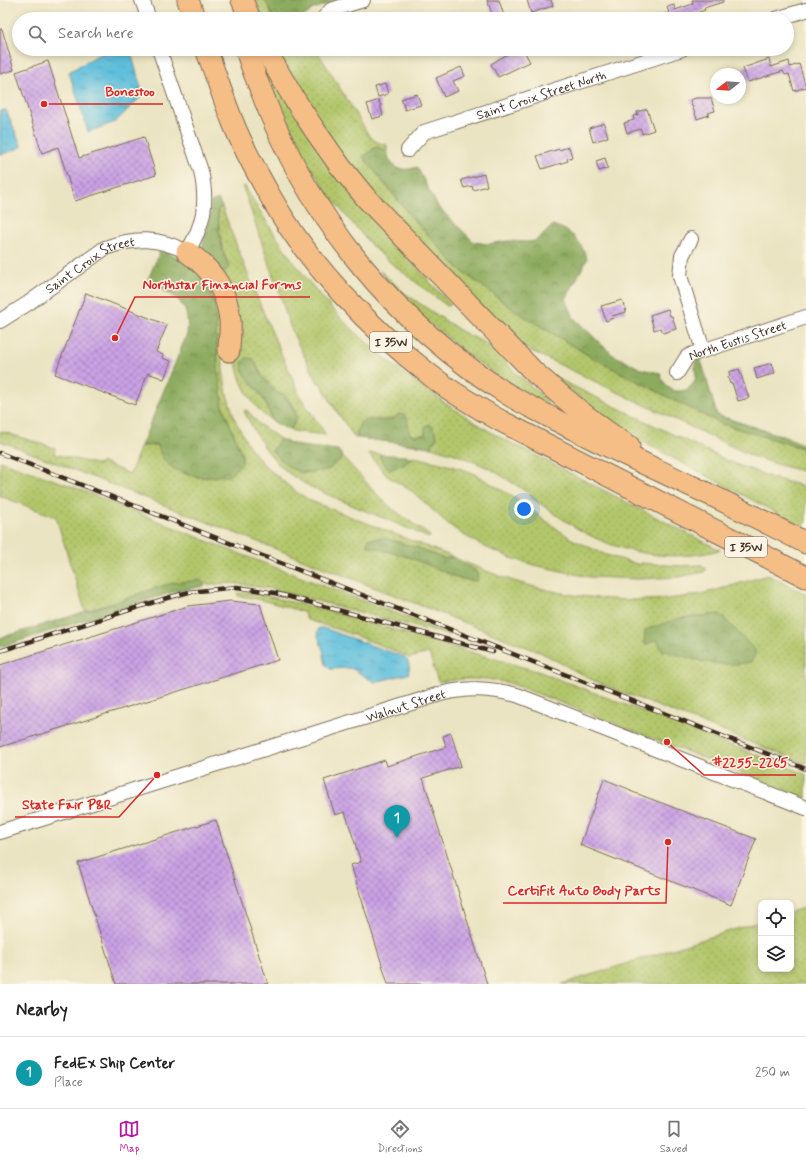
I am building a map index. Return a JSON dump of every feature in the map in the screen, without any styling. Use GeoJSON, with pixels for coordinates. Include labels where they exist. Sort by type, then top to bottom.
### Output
{"type":"FeatureCollection","features":[{"type":"Feature","properties":{"kind":"highway"},"geometry":{"type":"LineString","coordinates":[[188,0],[192,12]]}},
{"type":"Feature","properties":{"kind":"highway"},"geometry":{"type":"LineString","coordinates":[[232,0],[235,12]]}},
{"type":"Feature","properties":{"kind":"highway"},"geometry":{"type":"LineString","coordinates":[[242,0],[247,12]]}},
{"type":"Feature","properties":{"kind":"highway","name":"I 35W"},"geometry":{"type":"LineString","coordinates":[[209,56],[233,121],[263,182],[290,228],[313,260],[338,288],[398,349],[431,376],[501,421],[803,576]]}},
{"type":"Feature","properties":{"kind":"highway","name":"I 35W"},"geometry":{"type":"LineString","coordinates":[[248,56],[269,114],[284,146],[303,183],[325,218],[343,244],[369,276],[420,328],[452,355],[512,397],[598,443],[690,485],[806,543]]}},
{"type":"Feature","properties":{"kind":"highway"},"geometry":{"type":"LineString","coordinates":[[269,56],[316,132],[340,166],[366,198],[535,372],[563,397],[623,442],[690,485]]}},
{"type":"Feature","properties":{"kind":"highway"},"geometry":{"type":"LineString","coordinates":[[187,252],[199,260],[208,269],[217,280],[223,293],[228,306],[230,321],[229,351]]}},
{"type":"Feature","properties":{"kind":"street"},"geometry":{"type":"LineString","coordinates":[[142,0],[146,12]]}},
{"type":"Feature","properties":{"kind":"street"},"geometry":{"type":"LineString","coordinates":[[329,12],[331,10],[363,0]]}},
{"type":"Feature","properties":{"kind":"street"},"geometry":{"type":"LineString","coordinates":[[794,14],[806,10]]}},
{"type":"Feature","properties":{"kind":"street"},"geometry":{"type":"LineString","coordinates":[[161,56],[201,171],[204,184],[204,213],[195,240],[187,252]]}},
{"type":"Feature","properties":{"kind":"street","name":"Saint Croix Street North"},"geometry":{"type":"LineString","coordinates":[[408,150],[424,132],[660,56]]}},
{"type":"Feature","properties":{"kind":"street"},"geometry":{"type":"LineString","coordinates":[[691,239],[682,256],[680,276],[703,350]]}},
{"type":"Feature","properties":{"kind":"street","name":"Saint Croix Street"},"geometry":{"type":"LineString","coordinates":[[0,321],[27,304],[105,248],[118,243],[132,240],[147,240],[175,246],[187,252]]}},
{"type":"Feature","properties":{"kind":"street","name":"North Eustis Street"},"geometry":{"type":"LineString","coordinates":[[677,373],[687,357],[703,350],[806,317]]}},
{"type":"Feature","properties":{"kind":"street","name":"Walnut Street"},"geometry":{"type":"LineString","coordinates":[[0,832],[440,694],[457,690],[478,688],[517,695],[806,808]]}},
{"type":"Feature","properties":{"kind":"green space"},"geometry":{"type":"Polygon","coordinates":[[[256,0],[265,0],[271,12],[260,12],[256,0]]]}},
{"type":"Feature","properties":{"kind":"green space"},"geometry":{"type":"Polygon","coordinates":[[[265,0],[289,0],[299,3],[303,0],[343,0],[313,9],[309,12],[271,12],[265,0]]]}},
{"type":"Feature","properties":{"kind":"green space"},"geometry":{"type":"Polygon","coordinates":[[[260,56],[263,56],[377,224],[451,305],[447,306],[392,264],[372,246],[330,196],[290,137],[273,102],[260,56]]]}},
{"type":"Feature","properties":{"kind":"green space"},"geometry":{"type":"Polygon","coordinates":[[[280,56],[320,56],[368,134],[376,141],[387,145],[387,150],[376,147],[363,157],[409,214],[458,268],[517,312],[593,358],[689,408],[722,424],[806,449],[806,472],[754,457],[512,342],[390,212],[335,147],[280,56]]]}},
{"type":"Feature","properties":{"kind":"green space"},"geometry":{"type":"Polygon","coordinates":[[[376,147],[387,150],[390,161],[397,168],[411,169],[417,167],[439,208],[474,242],[488,244],[508,241],[535,241],[553,225],[560,227],[571,234],[579,242],[587,259],[566,299],[574,318],[602,345],[613,355],[641,369],[660,373],[665,383],[671,389],[676,391],[686,390],[694,383],[696,375],[695,363],[700,357],[717,415],[794,440],[806,446],[806,451],[805,449],[722,424],[593,358],[517,312],[458,268],[409,214],[363,157],[376,147]]]}},
{"type":"Feature","properties":{"kind":"green space"},"geometry":{"type":"Polygon","coordinates":[[[245,186],[268,225],[321,297],[368,344],[402,372],[438,398],[494,434],[720,550],[686,556],[668,556],[634,551],[601,541],[570,524],[529,496],[530,494],[491,469],[455,454],[431,447],[436,439],[426,431],[425,434],[421,435],[410,434],[408,429],[394,418],[387,420],[365,420],[359,426],[357,438],[355,438],[335,409],[320,382],[318,383],[293,333],[243,187],[245,186]]]}},
{"type":"Feature","properties":{"kind":"green space"},"geometry":{"type":"Polygon","coordinates":[[[218,199],[222,207],[218,209],[222,250],[229,266],[225,272],[222,273],[204,253],[203,246],[211,212],[211,202],[218,199]]]}},
{"type":"Feature","properties":{"kind":"green space"},"geometry":{"type":"Polygon","coordinates":[[[222,207],[258,300],[298,390],[297,392],[326,435],[289,430],[292,428],[296,412],[287,397],[283,394],[277,393],[262,376],[256,363],[251,384],[262,396],[272,421],[265,416],[253,402],[243,386],[237,368],[236,359],[236,314],[220,272],[227,261],[222,248],[219,229],[218,209],[222,207]]]}},
{"type":"Feature","properties":{"kind":"green space"},"geometry":{"type":"Polygon","coordinates":[[[160,251],[181,259],[196,270],[207,286],[215,306],[218,367],[223,407],[242,455],[242,463],[228,477],[202,477],[179,471],[165,462],[158,445],[141,446],[187,334],[186,313],[183,306],[172,295],[147,282],[160,251]]]}},
{"type":"Feature","properties":{"kind":"green space"},"geometry":{"type":"Polygon","coordinates":[[[380,271],[406,294],[422,305],[461,331],[489,345],[515,372],[547,400],[547,403],[545,404],[511,385],[473,359],[408,306],[380,271]]]}},
{"type":"Feature","properties":{"kind":"green space"},"geometry":{"type":"Polygon","coordinates":[[[200,273],[221,310],[223,371],[227,395],[236,422],[249,446],[264,465],[296,492],[311,501],[453,557],[444,559],[421,549],[392,540],[385,551],[409,557],[461,579],[477,581],[475,570],[458,562],[457,559],[502,577],[539,588],[561,593],[608,599],[655,600],[678,598],[709,592],[768,575],[806,594],[806,764],[596,682],[542,653],[0,441],[0,431],[55,448],[54,454],[100,465],[101,462],[130,474],[141,446],[158,445],[165,460],[185,474],[201,477],[228,476],[242,463],[242,455],[223,407],[218,367],[215,306],[200,273]],[[681,618],[674,621],[657,639],[662,650],[681,618]]]}},
{"type":"Feature","properties":{"kind":"green space"},"geometry":{"type":"Polygon","coordinates":[[[247,358],[253,359],[262,376],[277,393],[283,394],[287,397],[297,416],[294,425],[289,430],[272,421],[263,398],[246,376],[242,366],[243,362],[247,358]]]}},
{"type":"Feature","properties":{"kind":"green space"},"geometry":{"type":"Polygon","coordinates":[[[554,377],[728,461],[773,478],[806,487],[806,524],[801,526],[628,434],[610,422],[554,377]]]}},
{"type":"Feature","properties":{"kind":"green space"},"geometry":{"type":"Polygon","coordinates":[[[247,410],[259,424],[280,439],[272,451],[289,467],[302,473],[328,470],[343,457],[390,507],[430,536],[429,538],[320,491],[294,477],[279,465],[267,451],[244,411],[247,410]]]}},
{"type":"Feature","properties":{"kind":"green space"},"geometry":{"type":"Polygon","coordinates":[[[399,414],[406,416],[410,434],[415,436],[425,434],[425,428],[427,425],[431,425],[437,435],[431,447],[357,438],[357,430],[362,422],[366,420],[388,420],[399,414]]]}},
{"type":"Feature","properties":{"kind":"green space"},"geometry":{"type":"Polygon","coordinates":[[[280,439],[299,446],[338,450],[343,457],[328,470],[302,473],[289,467],[272,451],[280,439]]]}},
{"type":"Feature","properties":{"kind":"green space"},"geometry":{"type":"Polygon","coordinates":[[[368,453],[379,454],[382,462],[389,469],[395,468],[414,457],[471,472],[510,495],[570,538],[606,555],[641,565],[641,563],[679,566],[702,565],[706,569],[704,572],[679,577],[638,579],[589,577],[538,566],[511,558],[487,548],[462,534],[447,523],[413,492],[387,476],[368,453]]]}},
{"type":"Feature","properties":{"kind":"green space"},"geometry":{"type":"Polygon","coordinates":[[[379,454],[414,457],[408,460],[404,465],[399,465],[391,470],[381,459],[379,454]]]}},
{"type":"Feature","properties":{"kind":"green space"},"geometry":{"type":"Polygon","coordinates":[[[0,461],[69,485],[222,547],[450,634],[450,636],[271,589],[231,583],[155,588],[120,601],[85,611],[56,517],[0,496],[0,461]]]}},
{"type":"Feature","properties":{"kind":"green space"},"geometry":{"type":"Polygon","coordinates":[[[384,538],[421,549],[444,559],[453,557],[457,559],[458,562],[475,570],[478,577],[477,581],[461,579],[409,557],[368,546],[369,539],[384,538]]]}},
{"type":"Feature","properties":{"kind":"green space"},"geometry":{"type":"Polygon","coordinates":[[[199,580],[203,582],[204,586],[170,593],[0,647],[0,638],[120,601],[155,588],[173,583],[199,580]]]}},
{"type":"Feature","properties":{"kind":"green space"},"geometry":{"type":"Polygon","coordinates":[[[238,593],[254,593],[325,610],[540,672],[806,774],[806,798],[510,683],[487,679],[463,679],[438,682],[429,653],[409,658],[368,640],[307,620],[304,612],[263,600],[238,596],[238,593]]]}},
{"type":"Feature","properties":{"kind":"green space"},"geometry":{"type":"Polygon","coordinates":[[[720,614],[755,650],[755,655],[751,662],[739,664],[717,664],[684,657],[662,650],[657,639],[646,645],[644,643],[645,630],[681,618],[720,614]]]}},
{"type":"Feature","properties":{"kind":"green space"},"geometry":{"type":"Polygon","coordinates":[[[806,907],[806,984],[562,984],[758,922],[758,972],[794,972],[794,911],[806,907]]]}},
{"type":"Feature","properties":{"kind":"water"},"geometry":{"type":"Polygon","coordinates":[[[96,56],[132,56],[143,95],[115,122],[88,132],[69,72],[96,56]]]}},
{"type":"Feature","properties":{"kind":"water"},"geometry":{"type":"Polygon","coordinates":[[[6,110],[22,147],[0,155],[0,111],[6,110]]]}},
{"type":"Feature","properties":{"kind":"water"},"geometry":{"type":"Polygon","coordinates":[[[319,628],[323,628],[404,657],[409,665],[408,674],[374,682],[353,669],[330,669],[326,665],[317,633],[319,628]]]}},
{"type":"Feature","properties":{"kind":"building"},"geometry":{"type":"Polygon","coordinates":[[[487,0],[499,0],[503,12],[491,12],[487,0]]]}},
{"type":"Feature","properties":{"kind":"building"},"geometry":{"type":"Polygon","coordinates":[[[527,0],[551,0],[553,6],[531,12],[527,0]]]}},
{"type":"Feature","properties":{"kind":"building"},"geometry":{"type":"Polygon","coordinates":[[[692,0],[723,0],[723,2],[704,8],[705,10],[699,12],[669,12],[667,7],[674,5],[675,10],[693,4],[692,0]]]}},
{"type":"Feature","properties":{"kind":"building"},"geometry":{"type":"Polygon","coordinates":[[[0,29],[2,29],[14,70],[0,74],[0,29]]]}},
{"type":"Feature","properties":{"kind":"building"},"geometry":{"type":"Polygon","coordinates":[[[504,56],[527,56],[530,62],[498,77],[491,64],[504,56]]]}},
{"type":"Feature","properties":{"kind":"building"},"geometry":{"type":"Polygon","coordinates":[[[769,59],[771,67],[789,61],[790,67],[799,64],[806,87],[794,91],[789,74],[785,75],[783,71],[748,82],[746,68],[743,68],[769,59]]]}},
{"type":"Feature","properties":{"kind":"building"},"geometry":{"type":"Polygon","coordinates":[[[48,61],[79,158],[144,137],[156,175],[75,201],[58,147],[42,153],[16,72],[48,61]]]}},
{"type":"Feature","properties":{"kind":"building"},"geometry":{"type":"Polygon","coordinates":[[[461,67],[465,76],[453,81],[458,91],[444,97],[436,78],[461,67]]]}},
{"type":"Feature","properties":{"kind":"building"},"geometry":{"type":"Polygon","coordinates":[[[385,84],[388,94],[378,97],[375,87],[385,84]]]}},
{"type":"Feature","properties":{"kind":"building"},"geometry":{"type":"Polygon","coordinates":[[[417,94],[421,105],[405,110],[401,99],[417,94]]]}},
{"type":"Feature","properties":{"kind":"building"},"geometry":{"type":"Polygon","coordinates":[[[696,98],[710,98],[710,104],[713,104],[715,111],[708,113],[709,115],[697,119],[690,100],[696,98]]]}},
{"type":"Feature","properties":{"kind":"building"},"geometry":{"type":"Polygon","coordinates":[[[379,100],[383,116],[372,119],[367,104],[379,100]]]}},
{"type":"Feature","properties":{"kind":"building"},"geometry":{"type":"Polygon","coordinates":[[[647,109],[654,130],[642,134],[641,129],[627,133],[624,123],[634,120],[633,116],[638,115],[637,112],[647,109]]]}},
{"type":"Feature","properties":{"kind":"building"},"geometry":{"type":"Polygon","coordinates":[[[604,123],[608,137],[593,142],[589,128],[604,123]]]}},
{"type":"Feature","properties":{"kind":"building"},"geometry":{"type":"Polygon","coordinates":[[[569,147],[572,157],[567,159],[568,161],[542,169],[537,156],[569,147]]]}},
{"type":"Feature","properties":{"kind":"building"},"geometry":{"type":"Polygon","coordinates":[[[605,158],[608,168],[599,171],[596,161],[605,158]]]}},
{"type":"Feature","properties":{"kind":"building"},"geometry":{"type":"Polygon","coordinates":[[[484,174],[487,186],[473,190],[472,186],[464,188],[461,180],[484,174]]]}},
{"type":"Feature","properties":{"kind":"building"},"geometry":{"type":"Polygon","coordinates":[[[86,293],[167,325],[156,352],[163,355],[162,358],[171,361],[164,379],[148,373],[135,405],[55,374],[86,293]]]}},
{"type":"Feature","properties":{"kind":"building"},"geometry":{"type":"Polygon","coordinates":[[[622,300],[626,312],[612,316],[613,318],[606,321],[601,306],[622,300]]]}},
{"type":"Feature","properties":{"kind":"building"},"geometry":{"type":"Polygon","coordinates":[[[668,309],[676,329],[663,333],[661,328],[654,330],[650,315],[668,309]]]}},
{"type":"Feature","properties":{"kind":"building"},"geometry":{"type":"Polygon","coordinates":[[[772,363],[775,373],[757,379],[754,368],[772,363]]]}},
{"type":"Feature","properties":{"kind":"building"},"geometry":{"type":"Polygon","coordinates":[[[739,369],[749,398],[738,401],[732,383],[730,384],[728,377],[730,376],[729,372],[739,369]]]}},
{"type":"Feature","properties":{"kind":"building"},"geometry":{"type":"Polygon","coordinates":[[[230,601],[260,604],[278,660],[0,747],[0,665],[188,606],[230,601]]]}},
{"type":"Feature","properties":{"kind":"building"},"geometry":{"type":"Polygon","coordinates":[[[451,733],[461,766],[423,778],[487,984],[388,984],[351,865],[361,862],[345,812],[335,815],[324,780],[385,760],[387,766],[446,747],[443,736],[451,733]]]}},
{"type":"Feature","properties":{"kind":"building"},"geometry":{"type":"Polygon","coordinates":[[[604,779],[631,790],[630,791],[756,839],[731,905],[580,845],[604,779]]]}},
{"type":"Feature","properties":{"kind":"building"},"geometry":{"type":"Polygon","coordinates":[[[216,820],[268,984],[116,984],[78,863],[216,820]]]}},
{"type":"Feature","properties":{"kind":"railway"},"geometry":{"type":"LineString","coordinates":[[0,453],[806,769]]}},
{"type":"Feature","properties":{"kind":"railway"},"geometry":{"type":"LineString","coordinates":[[0,651],[189,592],[237,587],[275,593],[493,652]]}},
{"type":"Feature","properties":{"kind":"place","name":"Bonestoo"},"geometry":{"type":"Point","coordinates":[44,104]}},
{"type":"Feature","properties":{"kind":"place","name":"Northstar Financial Forms"},"geometry":{"type":"Point","coordinates":[115,338]}},
{"type":"Feature","properties":{"kind":"place","name":"#2255-2265"},"geometry":{"type":"Point","coordinates":[667,742]}},
{"type":"Feature","properties":{"kind":"place","name":"State Fair P&R"},"geometry":{"type":"Point","coordinates":[157,775]}},
{"type":"Feature","properties":{"kind":"place","name":"FedEx Ship Center"},"geometry":{"type":"Point","coordinates":[397,838]}},
{"type":"Feature","properties":{"kind":"place","name":"CertiFit Auto Body Parts"},"geometry":{"type":"Point","coordinates":[668,842]}}]}
